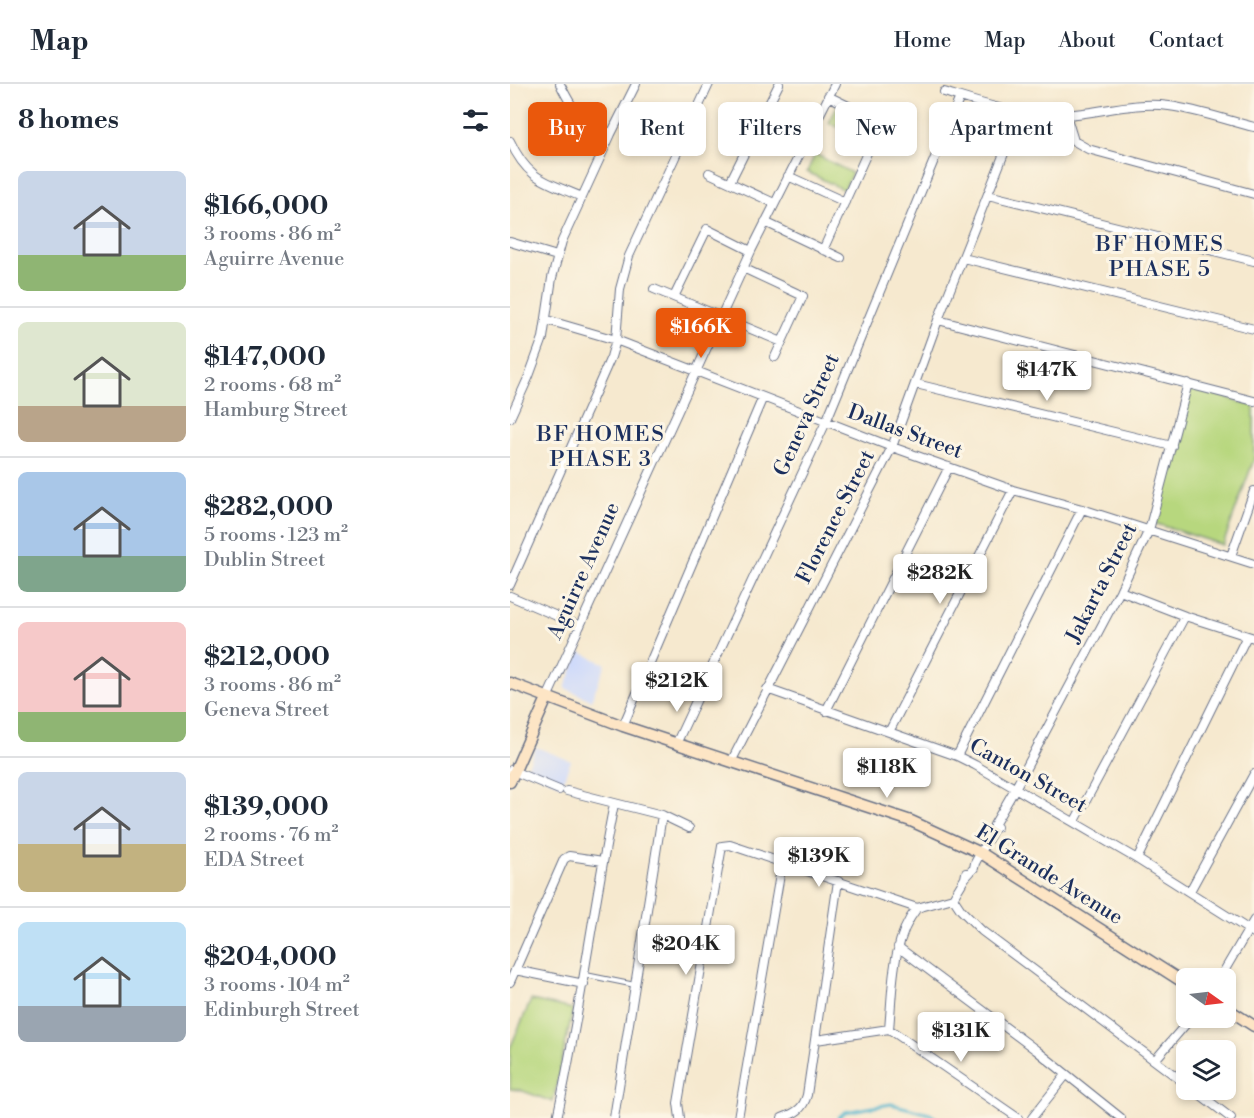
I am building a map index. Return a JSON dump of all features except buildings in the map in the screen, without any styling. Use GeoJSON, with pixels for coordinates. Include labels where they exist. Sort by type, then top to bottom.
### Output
{"type":"FeatureCollection","features":[{"type":"Feature","properties":{"kind":"street"},"geometry":{"type":"LineString","coordinates":[[560,84],[573,110],[580,118],[611,134]]}},
{"type":"Feature","properties":{"kind":"street"},"geometry":{"type":"LineString","coordinates":[[510,418],[537,356],[548,320],[557,256],[582,197],[636,84]]}},
{"type":"Feature","properties":{"kind":"street"},"geometry":{"type":"LineString","coordinates":[[510,585],[603,378],[616,340],[620,289],[629,256],[709,84]]}},
{"type":"Feature","properties":{"kind":"street"},"geometry":{"type":"LineString","coordinates":[[769,102],[778,84]]}},
{"type":"Feature","properties":{"kind":"street","name":"Aguirre Avenue"},"geometry":{"type":"LineString","coordinates":[[823,106],[835,84]]}},
{"type":"Feature","properties":{"kind":"street"},"geometry":{"type":"LineString","coordinates":[[944,92],[979,102]]}},
{"type":"Feature","properties":{"kind":"street"},"geometry":{"type":"LineString","coordinates":[[823,250],[881,122],[828,96]]}},
{"type":"Feature","properties":{"kind":"street","name":"Geneva Street"},"geometry":{"type":"LineString","coordinates":[[676,744],[826,422],[960,97]]}},
{"type":"Feature","properties":{"kind":"street"},"geometry":{"type":"LineString","coordinates":[[1074,114],[1134,105],[1169,106],[1254,127]]}},
{"type":"Feature","properties":{"kind":"street"},"geometry":{"type":"LineString","coordinates":[[510,141],[526,169],[537,177],[582,197]]}},
{"type":"Feature","properties":{"kind":"street"},"geometry":{"type":"LineString","coordinates":[[1074,141],[1088,149],[1254,194]]}},
{"type":"Feature","properties":{"kind":"street"},"geometry":{"type":"LineString","coordinates":[[729,182],[742,156]]}},
{"type":"Feature","properties":{"kind":"street","name":"Aguirre Avenue"},"geometry":{"type":"LineString","coordinates":[[510,782],[512,770],[548,698],[743,268],[798,156]]}},
{"type":"Feature","properties":{"kind":"street","name":"Florence Street"},"geometry":{"type":"LineString","coordinates":[[731,762],[892,447],[938,320],[1003,156]]}},
{"type":"Feature","properties":{"kind":"street"},"geometry":{"type":"LineString","coordinates":[[709,173],[774,203]]}},
{"type":"Feature","properties":{"kind":"street"},"geometry":{"type":"LineString","coordinates":[[788,176],[845,202]]}},
{"type":"Feature","properties":{"kind":"street"},"geometry":{"type":"LineString","coordinates":[[988,195],[1254,261]]}},
{"type":"Feature","properties":{"kind":"street"},"geometry":{"type":"LineString","coordinates":[[765,222],[841,258]]}},
{"type":"Feature","properties":{"kind":"street"},"geometry":{"type":"LineString","coordinates":[[674,297],[707,229],[751,251]]}},
{"type":"Feature","properties":{"kind":"street"},"geometry":{"type":"LineString","coordinates":[[510,242],[557,256]]}},
{"type":"Feature","properties":{"kind":"street"},"geometry":{"type":"LineString","coordinates":[[963,258],[1254,329]]}},
{"type":"Feature","properties":{"kind":"street"},"geometry":{"type":"LineString","coordinates":[[743,268],[803,296],[775,357]]}},
{"type":"Feature","properties":{"kind":"street"},"geometry":{"type":"LineString","coordinates":[[654,289],[782,342]]}},
{"type":"Feature","properties":{"kind":"street","name":"Dallas Street"},"geometry":{"type":"LineString","coordinates":[[548,320],[616,340],[892,447],[1013,490],[1082,509],[1254,564]]}},
{"type":"Feature","properties":{"kind":"street"},"geometry":{"type":"LineString","coordinates":[[938,320],[1254,401]]}},
{"type":"Feature","properties":{"kind":"street","name":"Jakarta Street"},"geometry":{"type":"LineString","coordinates":[[953,898],[966,873],[975,863],[993,830],[1000,823],[1002,813],[1120,591],[1149,530],[1188,383]]}},
{"type":"Feature","properties":{"kind":"street"},"geometry":{"type":"LineString","coordinates":[[916,384],[1172,446]]}},
{"type":"Feature","properties":{"kind":"street"},"geometry":{"type":"LineString","coordinates":[[623,726],[763,397]]}},
{"type":"Feature","properties":{"kind":"street"},"geometry":{"type":"LineString","coordinates":[[826,711],[949,467]]}},
{"type":"Feature","properties":{"kind":"street"},"geometry":{"type":"LineString","coordinates":[[889,732],[1013,490]]}},
{"type":"Feature","properties":{"kind":"street"},"geometry":{"type":"LineString","coordinates":[[1231,556],[1254,491]]}},
{"type":"Feature","properties":{"kind":"street"},"geometry":{"type":"LineString","coordinates":[[957,756],[1082,509]]}},
{"type":"Feature","properties":{"kind":"street"},"geometry":{"type":"LineString","coordinates":[[1120,591],[1185,616],[1251,637],[1137,859]]}},
{"type":"Feature","properties":{"kind":"street"},"geometry":{"type":"LineString","coordinates":[[510,596],[580,626]]}},
{"type":"Feature","properties":{"kind":"street"},"geometry":{"type":"LineString","coordinates":[[1075,822],[1185,616]]}},
{"type":"Feature","properties":{"kind":"street","name":"El Grande Avenue"},"geometry":{"type":"LineString","coordinates":[[510,683],[623,726],[911,821],[981,853],[1176,978]]}},
{"type":"Feature","properties":{"kind":"street","name":"Canton Street"},"geometry":{"type":"LineString","coordinates":[[767,689],[957,756],[1075,822],[1190,891],[1251,931]]}},
{"type":"Feature","properties":{"kind":"street"},"geometry":{"type":"LineString","coordinates":[[512,770],[563,790],[662,815],[689,828]]}},
{"type":"Feature","properties":{"kind":"street"},"geometry":{"type":"LineString","coordinates":[[1190,891],[1254,774]]}},
{"type":"Feature","properties":{"kind":"street"},"geometry":{"type":"LineString","coordinates":[[557,1118],[585,980],[614,804]]}},
{"type":"Feature","properties":{"kind":"street"},"geometry":{"type":"LineString","coordinates":[[614,1118],[662,815]]}},
{"type":"Feature","properties":{"kind":"street"},"geometry":{"type":"LineString","coordinates":[[680,1118],[678,1103],[720,850],[724,844],[917,908],[953,898],[961,910],[982,931],[1176,1076]]}},
{"type":"Feature","properties":{"kind":"street"},"geometry":{"type":"LineString","coordinates":[[510,982],[564,859],[569,856],[603,861]]}},
{"type":"Feature","properties":{"kind":"street"},"geometry":{"type":"LineString","coordinates":[[738,1118],[782,863]]}},
{"type":"Feature","properties":{"kind":"street"},"geometry":{"type":"LineString","coordinates":[[782,1118],[798,1112],[805,1102],[838,881]]}},
{"type":"Feature","properties":{"kind":"street"},"geometry":{"type":"LineString","coordinates":[[889,1029],[898,947],[902,932],[917,908]]}},
{"type":"Feature","properties":{"kind":"street"},"geometry":{"type":"LineString","coordinates":[[1227,968],[1251,931],[1254,920]]}},
{"type":"Feature","properties":{"kind":"street"},"geometry":{"type":"LineString","coordinates":[[898,947],[1036,1050],[1119,1118]]}},
{"type":"Feature","properties":{"kind":"street"},"geometry":{"type":"LineString","coordinates":[[516,970],[585,980]]}},
{"type":"Feature","properties":{"kind":"street"},"geometry":{"type":"LineString","coordinates":[[1236,1014],[1254,1026]]}},
{"type":"Feature","properties":{"kind":"street"},"geometry":{"type":"LineString","coordinates":[[1155,1060],[1183,1028]]}},
{"type":"Feature","properties":{"kind":"street"},"geometry":{"type":"LineString","coordinates":[[816,1040],[889,1029],[1018,1118]]}},
{"type":"Feature","properties":{"kind":"street"},"geometry":{"type":"LineString","coordinates":[[1032,1118],[1066,1075]]}},
{"type":"Feature","properties":{"kind":"street"},"geometry":{"type":"LineString","coordinates":[[1207,1100],[1231,1118]]}},
{"type":"Feature","properties":{"kind":"lane"},"geometry":{"type":"LineString","coordinates":[[585,980],[636,985]]}},
{"type":"Feature","properties":{"kind":"shaded area"},"geometry":{"type":"Polygon","coordinates":[[[580,652],[606,664],[591,700],[565,688],[580,652]]]}},
{"type":"Feature","properties":{"kind":"shaded area"},"geometry":{"type":"Polygon","coordinates":[[[536,747],[571,761],[561,785],[528,770],[536,747]]]}},
{"type":"Feature","properties":{"kind":"green space"},"geometry":{"type":"Polygon","coordinates":[[[835,110],[835,126],[829,123],[835,110]]]}},
{"type":"Feature","properties":{"kind":"green space"},"geometry":{"type":"Polygon","coordinates":[[[814,156],[819,156],[852,173],[844,190],[807,172],[814,156]]]}},
{"type":"Feature","properties":{"kind":"green space"},"geometry":{"type":"Polygon","coordinates":[[[1189,386],[1254,406],[1254,459],[1223,545],[1154,523],[1189,386]]]}},
{"type":"Feature","properties":{"kind":"green space"},"geometry":{"type":"Polygon","coordinates":[[[531,1000],[573,1009],[553,1102],[520,1090],[510,1089],[510,1048],[531,1000]]]}},
{"type":"Feature","properties":{"kind":"waterway"},"geometry":{"type":"LineString","coordinates":[[838,1118],[845,1112],[891,1104],[930,1114],[936,1118]]}},
{"type":"Feature","properties":{"kind":"district","name":"BF HOMES PHASE 5"},"geometry":{"type":"Point","coordinates":[1160,256]}},
{"type":"Feature","properties":{"kind":"district","name":"BF HOMES PHASE 3"},"geometry":{"type":"Point","coordinates":[601,446]}}]}
